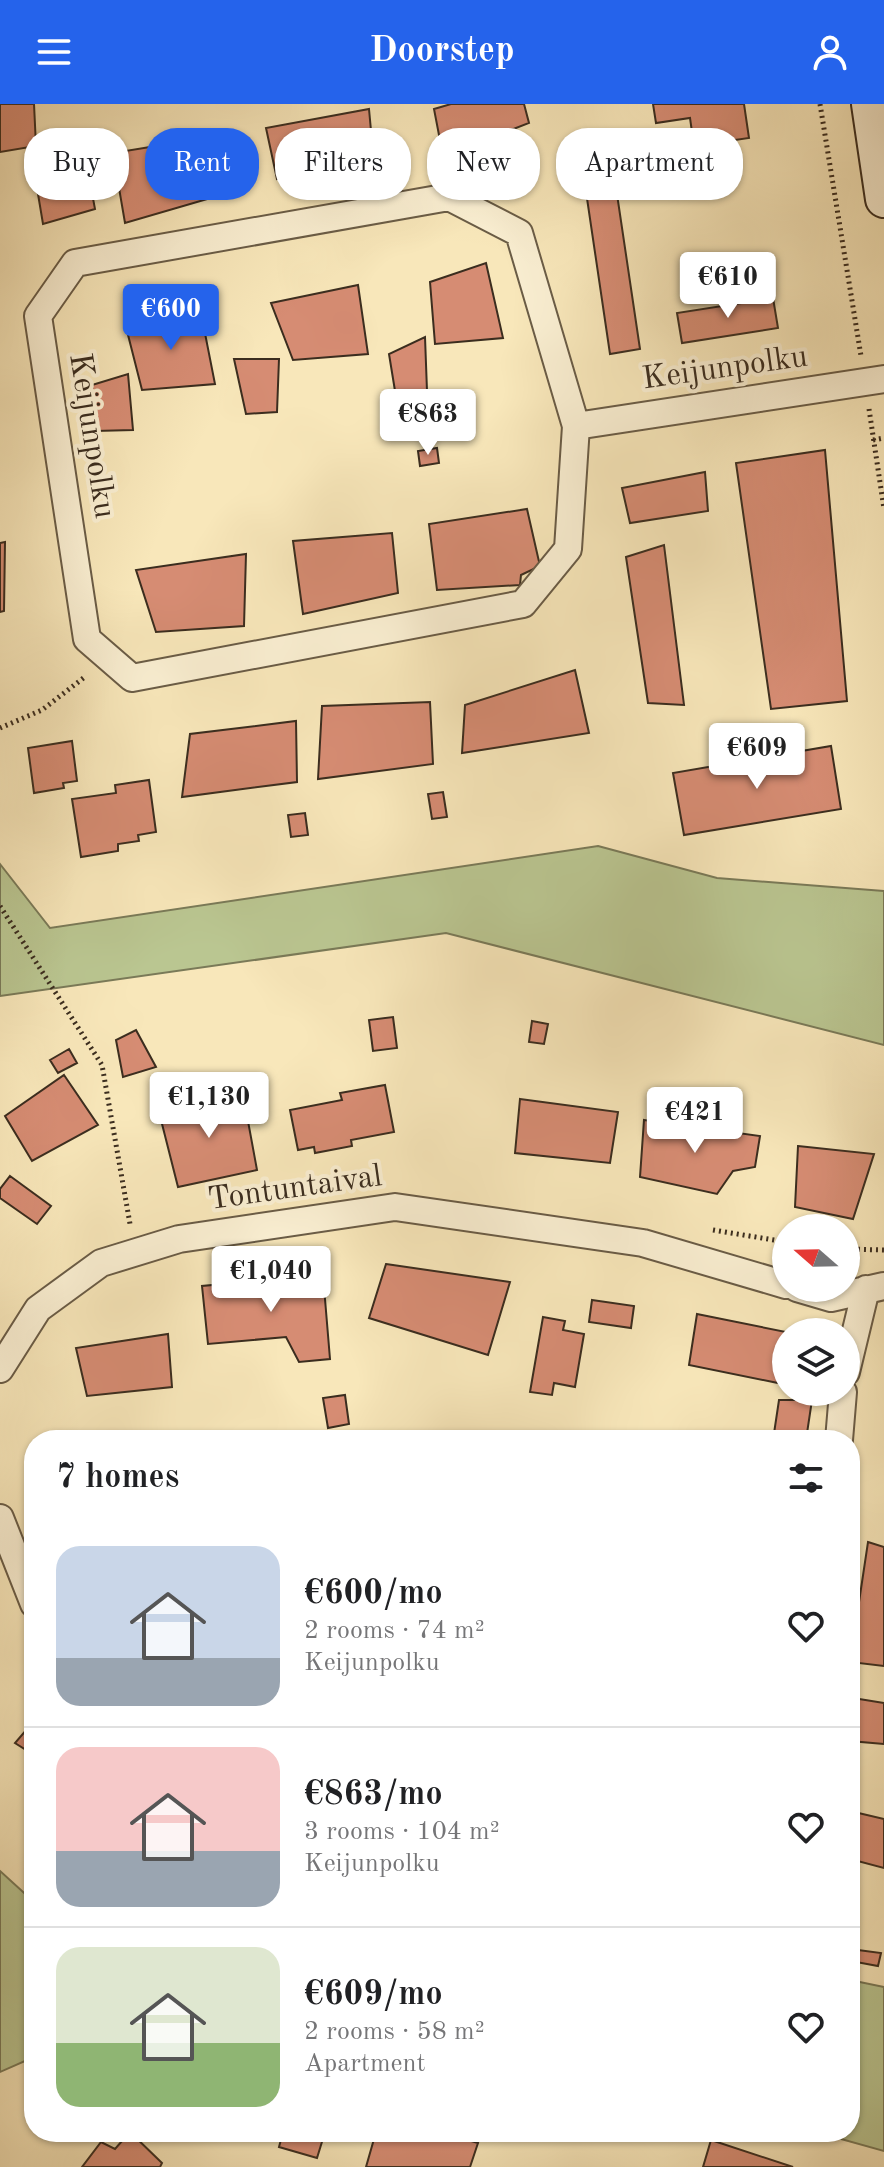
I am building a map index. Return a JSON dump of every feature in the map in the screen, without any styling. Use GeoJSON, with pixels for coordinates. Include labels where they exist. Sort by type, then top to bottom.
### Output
{"type":"FeatureCollection","features":[{"type":"Feature","properties":{"kind":"street"},"geometry":{"type":"LineString","coordinates":[[870,104],[884,199]]}},
{"type":"Feature","properties":{"kind":"street","name":"Keijunpolku"},"geometry":{"type":"LineString","coordinates":[[449,197],[519,233],[576,426],[568,549],[523,604],[132,678],[87,639],[38,316],[75,263],[449,197]]}},
{"type":"Feature","properties":{"kind":"street","name":"Keijunpolku"},"geometry":{"type":"LineString","coordinates":[[576,426],[874,381]]}},
{"type":"Feature","properties":{"kind":"street","name":"Tontuntaival"},"geometry":{"type":"LineString","coordinates":[[0,1369],[38,1309],[101,1263],[179,1239],[395,1207],[643,1243],[772,1281]]}},
{"type":"Feature","properties":{"kind":"street"},"geometry":{"type":"LineString","coordinates":[[860,1331],[875,1287]]}},
{"type":"Feature","properties":{"kind":"street"},"geometry":{"type":"LineString","coordinates":[[840,1430],[842,1406]]}},
{"type":"Feature","properties":{"kind":"street"},"geometry":{"type":"LineString","coordinates":[[0,1518],[24,1579]]}},
{"type":"Feature","properties":{"kind":"path"},"geometry":{"type":"LineString","coordinates":[[820,104],[874,381],[873,440],[884,509]]}},
{"type":"Feature","properties":{"kind":"path"},"geometry":{"type":"LineString","coordinates":[[873,440],[884,438]]}},
{"type":"Feature","properties":{"kind":"path"},"geometry":{"type":"LineString","coordinates":[[0,728],[42,710],[108,658]]}},
{"type":"Feature","properties":{"kind":"path"},"geometry":{"type":"LineString","coordinates":[[0,906],[102,1065],[136,1253]]}},
{"type":"Feature","properties":{"kind":"path"},"geometry":{"type":"LineString","coordinates":[[860,1249],[884,1250]]}},
{"type":"Feature","properties":{"kind":"green space"},"geometry":{"type":"Polygon","coordinates":[[[598,846],[717,878],[884,891],[884,1045],[446,933],[0,996],[0,864],[50,928],[598,846]]]}},
{"type":"Feature","properties":{"kind":"green space"},"geometry":{"type":"Polygon","coordinates":[[[0,1871],[24,1893],[24,2061],[0,2072],[0,1871]]]}},
{"type":"Feature","properties":{"kind":"green space"},"geometry":{"type":"Polygon","coordinates":[[[860,1982],[884,1987],[884,2151],[852,2142],[860,2142],[860,1982]]]}},
{"type":"Feature","properties":{"kind":"building"},"geometry":{"type":"Polygon","coordinates":[[[0,104],[34,104],[35,128],[24,128],[24,148],[0,152],[0,104]]]}},
{"type":"Feature","properties":{"kind":"building"},"geometry":{"type":"Polygon","coordinates":[[[451,104],[524,104],[529,123],[516,128],[438,128],[434,109],[451,104]]]}},
{"type":"Feature","properties":{"kind":"building"},"geometry":{"type":"Polygon","coordinates":[[[653,104],[744,104],[749,138],[743,139],[743,128],[691,128],[690,118],[656,123],[653,104]]]}},
{"type":"Feature","properties":{"kind":"building"},"geometry":{"type":"Polygon","coordinates":[[[369,109],[371,128],[275,128],[275,170],[266,128],[369,109]]]}},
{"type":"Feature","properties":{"kind":"building"},"geometry":{"type":"Polygon","coordinates":[[[145,148],[145,200],[204,200],[125,223],[121,200],[129,200],[129,150],[145,148]]]}},
{"type":"Feature","properties":{"kind":"building"},"geometry":{"type":"Polygon","coordinates":[[[39,200],[93,200],[95,209],[43,224],[39,200]]]}},
{"type":"Feature","properties":{"kind":"building"},"geometry":{"type":"Polygon","coordinates":[[[587,200],[618,200],[640,349],[610,354],[587,200]]]}},
{"type":"Feature","properties":{"kind":"building"},"geometry":{"type":"Polygon","coordinates":[[[486,263],[503,338],[435,344],[430,282],[486,263]]]}},
{"type":"Feature","properties":{"kind":"building"},"geometry":{"type":"Polygon","coordinates":[[[358,285],[368,354],[293,360],[271,303],[358,285]]]}},
{"type":"Feature","properties":{"kind":"building"},"geometry":{"type":"Polygon","coordinates":[[[773,298],[778,328],[682,343],[677,313],[773,298]]]}},
{"type":"Feature","properties":{"kind":"building"},"geometry":{"type":"Polygon","coordinates":[[[201,313],[215,384],[142,390],[125,323],[201,313]]]}},
{"type":"Feature","properties":{"kind":"building"},"geometry":{"type":"Polygon","coordinates":[[[425,337],[427,391],[396,397],[389,354],[425,337]]]}},
{"type":"Feature","properties":{"kind":"building"},"geometry":{"type":"Polygon","coordinates":[[[234,359],[279,359],[277,412],[246,414],[234,359]]]}},
{"type":"Feature","properties":{"kind":"building"},"geometry":{"type":"Polygon","coordinates":[[[128,374],[133,430],[95,431],[92,385],[128,374]]]}},
{"type":"Feature","properties":{"kind":"building"},"geometry":{"type":"Polygon","coordinates":[[[437,448],[439,463],[420,466],[418,451],[437,448]]]}},
{"type":"Feature","properties":{"kind":"building"},"geometry":{"type":"Polygon","coordinates":[[[825,450],[847,701],[771,709],[736,463],[825,450]]]}},
{"type":"Feature","properties":{"kind":"building"},"geometry":{"type":"Polygon","coordinates":[[[705,472],[708,511],[630,523],[622,488],[705,472]]]}},
{"type":"Feature","properties":{"kind":"building"},"geometry":{"type":"Polygon","coordinates":[[[527,509],[540,566],[521,575],[520,585],[437,590],[429,524],[527,509]]]}},
{"type":"Feature","properties":{"kind":"building"},"geometry":{"type":"Polygon","coordinates":[[[392,533],[398,593],[303,614],[293,541],[392,533]]]}},
{"type":"Feature","properties":{"kind":"building"},"geometry":{"type":"Polygon","coordinates":[[[5,542],[4,611],[0,612],[0,543],[5,542]]]}},
{"type":"Feature","properties":{"kind":"building"},"geometry":{"type":"Polygon","coordinates":[[[664,545],[684,705],[648,703],[626,557],[664,545]]]}},
{"type":"Feature","properties":{"kind":"building"},"geometry":{"type":"Polygon","coordinates":[[[246,554],[244,626],[156,632],[136,570],[246,554]]]}},
{"type":"Feature","properties":{"kind":"building"},"geometry":{"type":"Polygon","coordinates":[[[575,670],[589,733],[462,753],[465,705],[575,670]]]}},
{"type":"Feature","properties":{"kind":"building"},"geometry":{"type":"Polygon","coordinates":[[[430,702],[433,764],[318,779],[322,706],[430,702]]]}},
{"type":"Feature","properties":{"kind":"building"},"geometry":{"type":"Polygon","coordinates":[[[296,721],[297,782],[182,797],[190,734],[296,721]]]}},
{"type":"Feature","properties":{"kind":"building"},"geometry":{"type":"Polygon","coordinates":[[[72,741],[77,781],[63,783],[64,788],[34,793],[28,748],[72,741]]]}},
{"type":"Feature","properties":{"kind":"building"},"geometry":{"type":"Polygon","coordinates":[[[831,746],[841,809],[684,835],[673,773],[831,746]]]}},
{"type":"Feature","properties":{"kind":"building"},"geometry":{"type":"Polygon","coordinates":[[[149,780],[156,832],[138,835],[139,841],[118,844],[118,851],[81,857],[72,799],[116,793],[115,785],[149,780]]]}},
{"type":"Feature","properties":{"kind":"building"},"geometry":{"type":"Polygon","coordinates":[[[443,792],[447,817],[432,819],[428,794],[443,792]]]}},
{"type":"Feature","properties":{"kind":"building"},"geometry":{"type":"Polygon","coordinates":[[[305,813],[308,835],[291,837],[288,815],[305,813]]]}},
{"type":"Feature","properties":{"kind":"building"},"geometry":{"type":"Polygon","coordinates":[[[393,1017],[397,1048],[373,1051],[369,1020],[393,1017]]]}},
{"type":"Feature","properties":{"kind":"building"},"geometry":{"type":"Polygon","coordinates":[[[532,1021],[548,1024],[544,1044],[529,1042],[532,1021]]]}},
{"type":"Feature","properties":{"kind":"building"},"geometry":{"type":"Polygon","coordinates":[[[136,1030],[156,1067],[123,1077],[116,1040],[136,1030]]]}},
{"type":"Feature","properties":{"kind":"building"},"geometry":{"type":"Polygon","coordinates":[[[69,1049],[77,1063],[58,1073],[50,1060],[69,1049]]]}},
{"type":"Feature","properties":{"kind":"building"},"geometry":{"type":"Polygon","coordinates":[[[64,1075],[98,1125],[32,1161],[5,1116],[64,1075]]]}},
{"type":"Feature","properties":{"kind":"building"},"geometry":{"type":"Polygon","coordinates":[[[385,1085],[394,1132],[351,1140],[352,1146],[315,1153],[314,1147],[298,1150],[290,1110],[342,1100],[340,1093],[385,1085]]]}},
{"type":"Feature","properties":{"kind":"building"},"geometry":{"type":"Polygon","coordinates":[[[243,1094],[257,1170],[178,1187],[159,1112],[243,1094]]]}},
{"type":"Feature","properties":{"kind":"building"},"geometry":{"type":"Polygon","coordinates":[[[520,1099],[618,1112],[610,1163],[515,1153],[520,1099]]]}},
{"type":"Feature","properties":{"kind":"building"},"geometry":{"type":"Polygon","coordinates":[[[644,1120],[760,1136],[755,1167],[733,1171],[717,1194],[640,1177],[644,1120]]]}},
{"type":"Feature","properties":{"kind":"building"},"geometry":{"type":"Polygon","coordinates":[[[798,1146],[874,1154],[855,1214],[829,1214],[795,1207],[798,1146]]]}},
{"type":"Feature","properties":{"kind":"building"},"geometry":{"type":"Polygon","coordinates":[[[10,1176],[51,1206],[37,1224],[0,1198],[0,1189],[10,1176]]]}},
{"type":"Feature","properties":{"kind":"building"},"geometry":{"type":"Polygon","coordinates":[[[386,1264],[510,1282],[488,1355],[369,1318],[386,1264]]]}},
{"type":"Feature","properties":{"kind":"building"},"geometry":{"type":"Polygon","coordinates":[[[323,1275],[330,1359],[299,1362],[286,1337],[208,1344],[202,1286],[323,1275]]]}},
{"type":"Feature","properties":{"kind":"building"},"geometry":{"type":"Polygon","coordinates":[[[592,1300],[634,1306],[631,1328],[589,1322],[592,1300]]]}},
{"type":"Feature","properties":{"kind":"building"},"geometry":{"type":"Polygon","coordinates":[[[697,1314],[772,1329],[772,1382],[689,1365],[697,1314]]]}},
{"type":"Feature","properties":{"kind":"building"},"geometry":{"type":"Polygon","coordinates":[[[543,1317],[565,1321],[563,1330],[584,1334],[575,1387],[554,1383],[552,1395],[530,1392],[543,1317]]]}},
{"type":"Feature","properties":{"kind":"building"},"geometry":{"type":"Polygon","coordinates":[[[168,1334],[172,1387],[87,1396],[76,1348],[168,1334]]]}},
{"type":"Feature","properties":{"kind":"building"},"geometry":{"type":"Polygon","coordinates":[[[345,1395],[349,1424],[328,1428],[323,1398],[345,1395]]]}},
{"type":"Feature","properties":{"kind":"building"},"geometry":{"type":"Polygon","coordinates":[[[778,1406],[811,1406],[808,1430],[774,1430],[778,1406]]]}},
{"type":"Feature","properties":{"kind":"building"},"geometry":{"type":"Polygon","coordinates":[[[868,1542],[884,1547],[884,1666],[860,1663],[860,1595],[868,1542]]]}},
{"type":"Feature","properties":{"kind":"building"},"geometry":{"type":"Polygon","coordinates":[[[860,1699],[884,1703],[884,1744],[860,1742],[860,1699]]]}},
{"type":"Feature","properties":{"kind":"building"},"geometry":{"type":"Polygon","coordinates":[[[24,1733],[24,1749],[15,1743],[24,1733]]]}},
{"type":"Feature","properties":{"kind":"building"},"geometry":{"type":"Polygon","coordinates":[[[860,1813],[884,1819],[884,1868],[860,1862],[860,1813]]]}},
{"type":"Feature","properties":{"kind":"building"},"geometry":{"type":"Polygon","coordinates":[[[860,1950],[881,1953],[878,1966],[860,1963],[860,1950]]]}},
{"type":"Feature","properties":{"kind":"building"},"geometry":{"type":"Polygon","coordinates":[[[101,2142],[115,2149],[121,2142],[140,2142],[162,2163],[160,2167],[82,2167],[101,2142]]]}},
{"type":"Feature","properties":{"kind":"building"},"geometry":{"type":"Polygon","coordinates":[[[280,2142],[322,2142],[317,2158],[279,2147],[280,2142]]]}},
{"type":"Feature","properties":{"kind":"building"},"geometry":{"type":"Polygon","coordinates":[[[373,2142],[478,2143],[470,2167],[366,2167],[373,2142]]]}},
{"type":"Feature","properties":{"kind":"building"},"geometry":{"type":"Polygon","coordinates":[[[710,2142],[717,2142],[793,2167],[703,2167],[710,2142]]]}}]}
